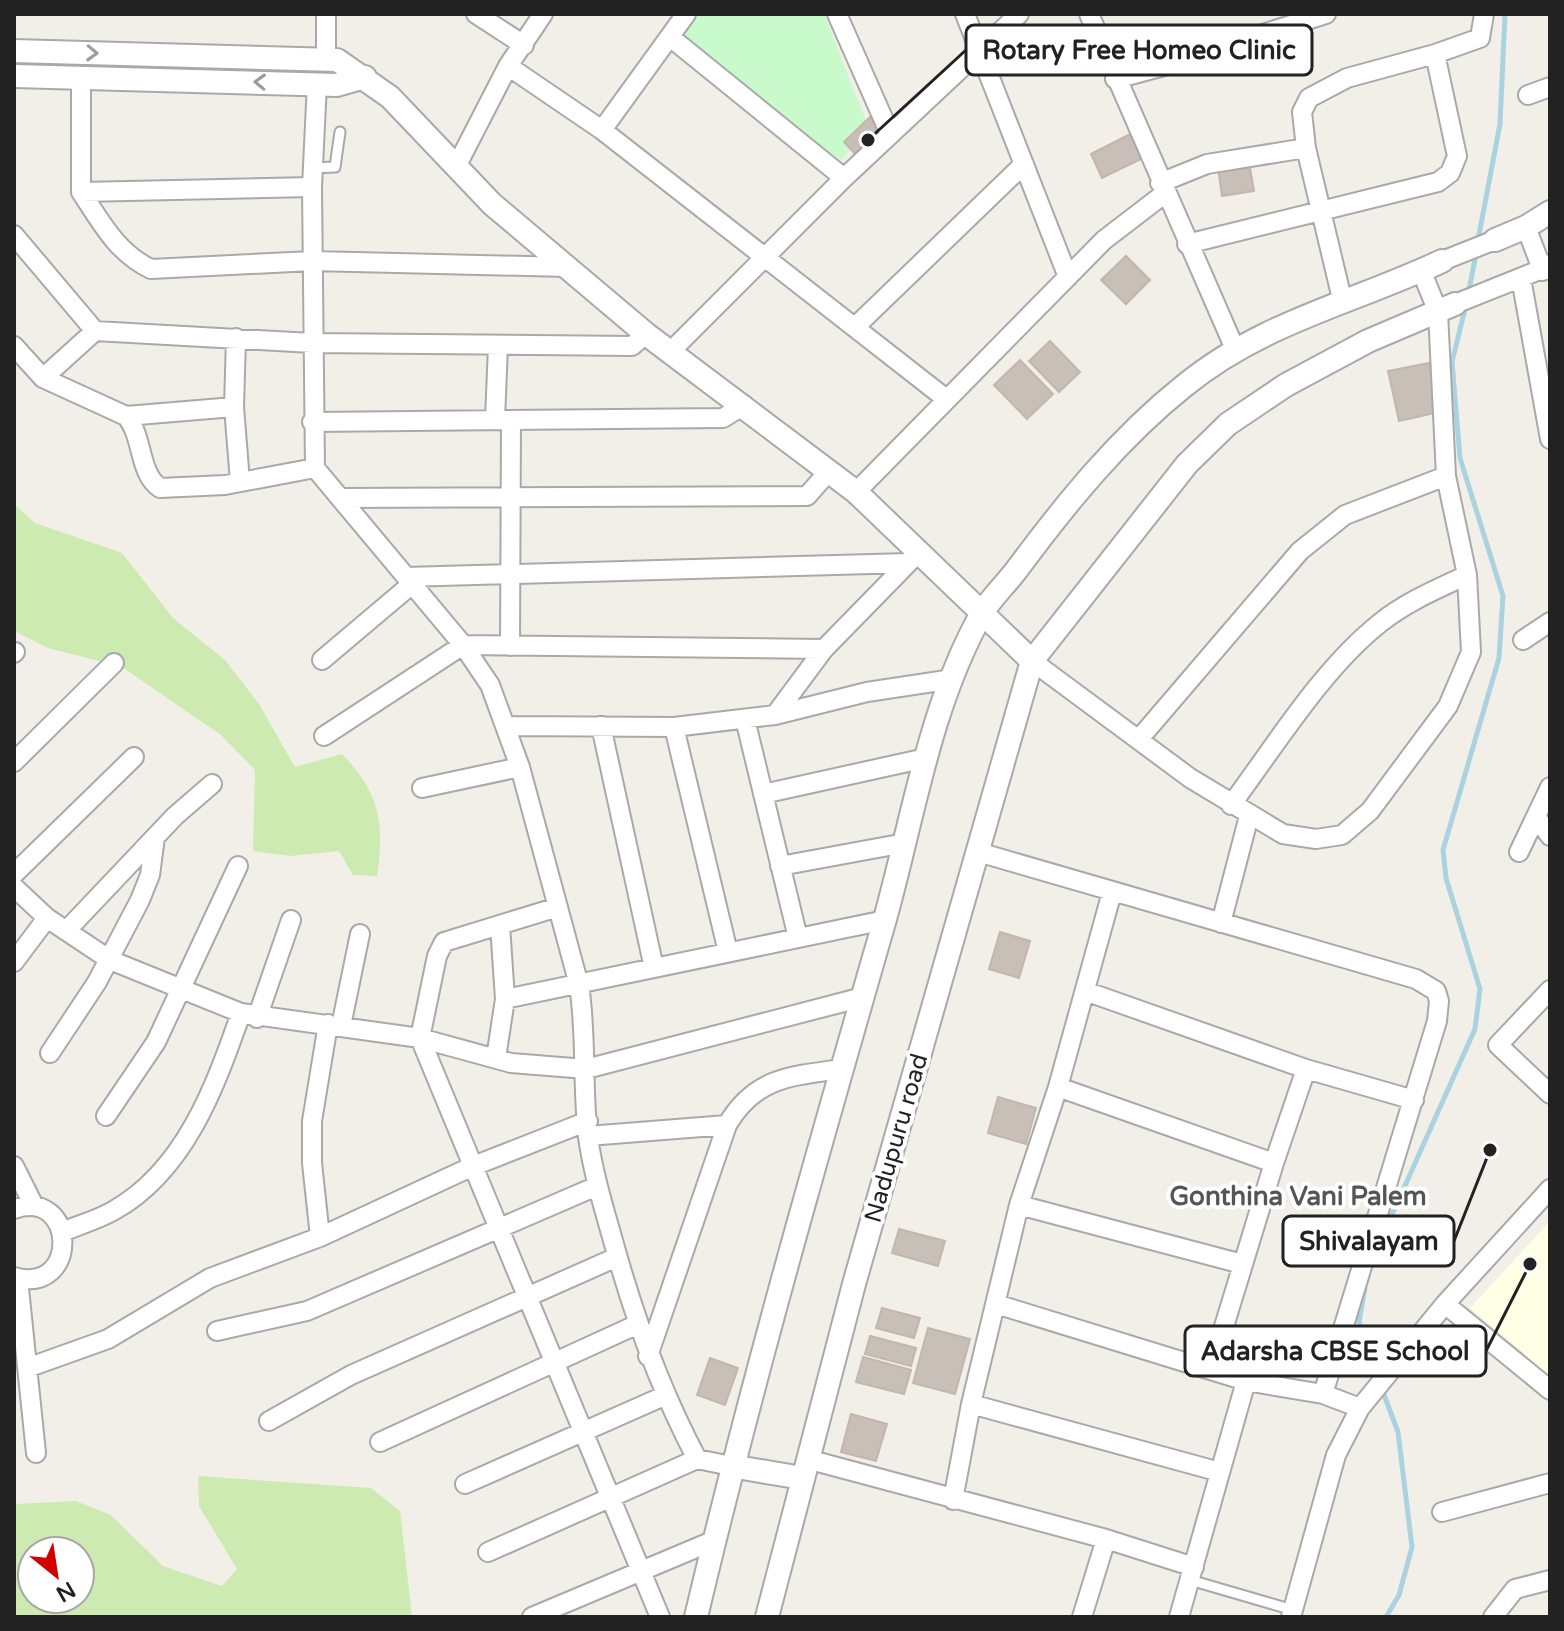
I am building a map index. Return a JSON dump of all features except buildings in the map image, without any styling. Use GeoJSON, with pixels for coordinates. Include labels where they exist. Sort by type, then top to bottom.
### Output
{"type":"FeatureCollection","features":[{"type":"Feature","properties":{"kind":"street"},"geometry":{"type":"LineString","coordinates":[[326,14],[326,60]]}},
{"type":"Feature","properties":{"kind":"street"},"geometry":{"type":"LineString","coordinates":[[476,14],[524,45]]}},
{"type":"Feature","properties":{"kind":"street"},"geometry":{"type":"LineString","coordinates":[[456,167],[508,66],[543,14]]}},
{"type":"Feature","properties":{"kind":"street"},"geometry":{"type":"LineString","coordinates":[[602,130],[686,14]]}},
{"type":"Feature","properties":{"kind":"street"},"geometry":{"type":"LineString","coordinates":[[837,14],[890,134]]}},
{"type":"Feature","properties":{"kind":"street"},"geometry":{"type":"LineString","coordinates":[[965,14],[1068,277]]}},
{"type":"Feature","properties":{"kind":"street"},"geometry":{"type":"LineString","coordinates":[[670,352],[844,178],[1019,14]]}},
{"type":"Feature","properties":{"kind":"street"},"geometry":{"type":"LineString","coordinates":[[1089,14],[1162,188],[1235,349]]}},
{"type":"Feature","properties":{"kind":"street"},"geometry":{"type":"LineString","coordinates":[[1342,299],[1319,210],[1302,112],[1309,98],[1347,78],[1480,38],[1484,14]]}},
{"type":"Feature","properties":{"kind":"street"},"geometry":{"type":"LineString","coordinates":[[1115,79],[1232,48],[1256,36],[1322,15]]}},
{"type":"Feature","properties":{"kind":"street"},"geometry":{"type":"LineString","coordinates":[[670,37],[844,178]]}},
{"type":"Feature","properties":{"kind":"street"},"geometry":{"type":"LineString","coordinates":[[14,51],[337,60],[365,77],[413,119],[456,167],[646,334],[856,492],[914,557],[984,611],[1032,661],[1231,805],[1283,834],[1316,839],[1342,835],[1370,811],[1428,735],[1463,678],[1471,652],[1467,575],[1446,476],[1446,308],[1431,266]]}},
{"type":"Feature","properties":{"kind":"street"},"geometry":{"type":"LineString","coordinates":[[1187,244],[1438,182],[1450,173],[1457,156],[1435,54]]}},
{"type":"Feature","properties":{"kind":"street"},"geometry":{"type":"LineString","coordinates":[[508,66],[602,130],[945,398]]}},
{"type":"Feature","properties":{"kind":"street"},"geometry":{"type":"LineString","coordinates":[[14,76],[337,85],[365,77]]}},
{"type":"Feature","properties":{"kind":"street"},"geometry":{"type":"LineString","coordinates":[[81,77],[81,192],[117,245],[135,261],[151,269],[312,261],[567,267]]}},
{"type":"Feature","properties":{"kind":"street"},"geometry":{"type":"LineString","coordinates":[[317,83],[312,261],[315,468],[463,645],[490,685],[507,726],[579,985],[585,1028],[588,1128],[597,1186],[636,1325],[664,1396],[697,1459]]}},
{"type":"Feature","properties":{"kind":"street"},"geometry":{"type":"LineString","coordinates":[[1528,95],[1550,87]]}},
{"type":"Feature","properties":{"kind":"street"},"geometry":{"type":"LineString","coordinates":[[856,492],[945,398],[1104,240],[1162,188],[1207,164],[1306,148]]}},
{"type":"Feature","properties":{"kind":"street"},"geometry":{"type":"LineString","coordinates":[[855,327],[1024,164]]}},
{"type":"Feature","properties":{"kind":"street"},"geometry":{"type":"LineString","coordinates":[[81,192],[313,178]]}},
{"type":"Feature","properties":{"kind":"street"},"geometry":{"type":"LineString","coordinates":[[696,1617],[731,1466],[885,920],[939,709],[984,611],[1058,514],[1108,458],[1183,386],[1235,349],[1342,299],[1526,227],[1550,212]]}},
{"type":"Feature","properties":{"kind":"street"},"geometry":{"type":"LineString","coordinates":[[1526,227],[1538,271],[1549,433]]}},
{"type":"Feature","properties":{"kind":"street"},"geometry":{"type":"LineString","coordinates":[[14,235],[95,331]]}},
{"type":"Feature","properties":{"kind":"street"},"geometry":{"type":"LineString","coordinates":[[1032,661],[1187,464],[1228,424],[1286,385],[1368,341],[1538,271]]}},
{"type":"Feature","properties":{"kind":"street"},"geometry":{"type":"LineString","coordinates":[[43,378],[95,331],[312,343],[632,346],[646,334]]}},
{"type":"Feature","properties":{"kind":"street"},"geometry":{"type":"LineString","coordinates":[[236,338],[234,407],[240,482]]}},
{"type":"Feature","properties":{"kind":"street"},"geometry":{"type":"LineString","coordinates":[[498,345],[511,497],[510,646]]}},
{"type":"Feature","properties":{"kind":"street"},"geometry":{"type":"LineString","coordinates":[[14,346],[43,378],[126,416],[135,427],[147,474],[160,488],[200,489],[315,468]]}},
{"type":"Feature","properties":{"kind":"street"},"geometry":{"type":"LineString","coordinates":[[312,422],[723,418],[744,405]]}},
{"type":"Feature","properties":{"kind":"street"},"geometry":{"type":"LineString","coordinates":[[126,416],[234,407]]}},
{"type":"Feature","properties":{"kind":"street"},"geometry":{"type":"LineString","coordinates":[[340,498],[807,496],[829,471]]}},
{"type":"Feature","properties":{"kind":"street"},"geometry":{"type":"LineString","coordinates":[[1139,739],[1300,551],[1345,515],[1446,476]]}},
{"type":"Feature","properties":{"kind":"street"},"geometry":{"type":"LineString","coordinates":[[322,660],[409,581],[914,557]]}},
{"type":"Feature","properties":{"kind":"street"},"geometry":{"type":"LineString","coordinates":[[775,715],[824,649],[914,557]]}},
{"type":"Feature","properties":{"kind":"street"},"geometry":{"type":"LineString","coordinates":[[1231,805],[1323,683],[1379,624],[1412,601],[1467,575]]}},
{"type":"Feature","properties":{"kind":"street"},"geometry":{"type":"LineString","coordinates":[[1523,640],[1550,622]]}},
{"type":"Feature","properties":{"kind":"street"},"geometry":{"type":"LineString","coordinates":[[324,736],[463,645],[824,649]]}},
{"type":"Feature","properties":{"kind":"street","name":"Nadupuru road"},"geometry":{"type":"LineString","coordinates":[[767,1617],[805,1468],[1032,661]]}},
{"type":"Feature","properties":{"kind":"street"},"geometry":{"type":"LineString","coordinates":[[14,762],[114,663]]}},
{"type":"Feature","properties":{"kind":"street"},"geometry":{"type":"LineString","coordinates":[[507,726],[674,727],[775,715],[867,692],[953,679]]}},
{"type":"Feature","properties":{"kind":"street"},"geometry":{"type":"LineString","coordinates":[[745,719],[798,938]]}},
{"type":"Feature","properties":{"kind":"street"},"geometry":{"type":"LineString","coordinates":[[601,726],[654,968]]}},
{"type":"Feature","properties":{"kind":"street"},"geometry":{"type":"LineString","coordinates":[[674,727],[728,952]]}},
{"type":"Feature","properties":{"kind":"street"},"geometry":{"type":"LineString","coordinates":[[14,874],[134,757]]}},
{"type":"Feature","properties":{"kind":"street"},"geometry":{"type":"LineString","coordinates":[[763,794],[926,758]]}},
{"type":"Feature","properties":{"kind":"street"},"geometry":{"type":"LineString","coordinates":[[422,788],[520,767]]}},
{"type":"Feature","properties":{"kind":"street"},"geometry":{"type":"LineString","coordinates":[[66,931],[155,837],[212,784]]}},
{"type":"Feature","properties":{"kind":"street"},"geometry":{"type":"LineString","coordinates":[[1519,852],[1550,787]]}},
{"type":"Feature","properties":{"kind":"street"},"geometry":{"type":"LineString","coordinates":[[1221,923],[1249,816]]}},
{"type":"Feature","properties":{"kind":"street"},"geometry":{"type":"LineString","coordinates":[[1536,817],[1550,836]]}},
{"type":"Feature","properties":{"kind":"street"},"geometry":{"type":"LineString","coordinates":[[50,1053],[110,960],[150,875],[155,837]]}},
{"type":"Feature","properties":{"kind":"street"},"geometry":{"type":"LineString","coordinates":[[780,866],[905,843]]}},
{"type":"Feature","properties":{"kind":"street"},"geometry":{"type":"LineString","coordinates":[[978,852],[1431,985],[1439,1001],[1437,1021],[1323,1394]]}},
{"type":"Feature","properties":{"kind":"street"},"geometry":{"type":"LineString","coordinates":[[106,1116],[156,1042],[238,866]]}},
{"type":"Feature","properties":{"kind":"street"},"geometry":{"type":"LineString","coordinates":[[14,887],[47,918],[110,960],[249,1016],[420,1038],[496,1058],[586,1069],[863,997]]}},
{"type":"Feature","properties":{"kind":"street"},"geometry":{"type":"LineString","coordinates":[[953,1500],[971,1404],[1019,1205],[1058,1087],[1112,892]]}},
{"type":"Feature","properties":{"kind":"street"},"geometry":{"type":"LineString","coordinates":[[558,907],[444,942],[437,956],[420,1038],[660,1617]]}},
{"type":"Feature","properties":{"kind":"street"},"geometry":{"type":"LineString","coordinates":[[14,962],[47,918]]}},
{"type":"Feature","properties":{"kind":"street"},"geometry":{"type":"LineString","coordinates":[[62,1232],[113,1211],[156,1178],[177,1153],[197,1121],[249,1016],[291,920]]}},
{"type":"Feature","properties":{"kind":"street"},"geometry":{"type":"LineString","coordinates":[[505,999],[885,920]]}},
{"type":"Feature","properties":{"kind":"street"},"geometry":{"type":"LineString","coordinates":[[496,1058],[505,999],[500,925]]}},
{"type":"Feature","properties":{"kind":"street"},"geometry":{"type":"LineString","coordinates":[[320,1237],[312,1163],[312,1121],[334,1025],[360,934]]}},
{"type":"Feature","properties":{"kind":"street"},"geometry":{"type":"LineString","coordinates":[[1550,990],[1498,1045],[1550,1094]]}},
{"type":"Feature","properties":{"kind":"street"},"geometry":{"type":"LineString","coordinates":[[1085,991],[1306,1069],[1414,1100]]}},
{"type":"Feature","properties":{"kind":"street"},"geometry":{"type":"LineString","coordinates":[[648,1356],[727,1125],[739,1105],[756,1090],[794,1075],[842,1069]]}},
{"type":"Feature","properties":{"kind":"street"},"geometry":{"type":"LineString","coordinates":[[1211,1369],[1306,1069]]}},
{"type":"Feature","properties":{"kind":"street"},"geometry":{"type":"LineString","coordinates":[[1058,1087],[1274,1163]]}},
{"type":"Feature","properties":{"kind":"street"},"geometry":{"type":"LineString","coordinates":[[27,1368],[108,1339],[210,1278],[320,1237],[471,1167],[588,1128],[727,1125]]}},
{"type":"Feature","properties":{"kind":"street"},"geometry":{"type":"LineString","coordinates":[[14,1166],[34,1206],[53,1216],[62,1232],[63,1251],[51,1271],[30,1280],[16,1278],[36,1453]]}},
{"type":"Feature","properties":{"kind":"street"},"geometry":{"type":"LineString","coordinates":[[217,1331],[307,1311],[597,1186]]}},
{"type":"Feature","properties":{"kind":"street"},"geometry":{"type":"LineString","coordinates":[[1292,1613],[1336,1455],[1365,1402],[1445,1304],[1550,1189]]}},
{"type":"Feature","properties":{"kind":"street"},"geometry":{"type":"LineString","coordinates":[[1019,1205],[1242,1264]]}},
{"type":"Feature","properties":{"kind":"street"},"geometry":{"type":"LineString","coordinates":[[14,1209],[34,1206]]}},
{"type":"Feature","properties":{"kind":"street"},"geometry":{"type":"LineString","coordinates":[[269,1421],[351,1375],[617,1257]]}},
{"type":"Feature","properties":{"kind":"street"},"geometry":{"type":"LineString","coordinates":[[996,1304],[1246,1381],[1365,1402]]}},
{"type":"Feature","properties":{"kind":"street"},"geometry":{"type":"LineString","coordinates":[[1445,1304],[1550,1390]]}},
{"type":"Feature","properties":{"kind":"street"},"geometry":{"type":"LineString","coordinates":[[380,1442],[636,1325]]}},
{"type":"Feature","properties":{"kind":"street"},"geometry":{"type":"LineString","coordinates":[[1179,1617],[1246,1381]]}},
{"type":"Feature","properties":{"kind":"street"},"geometry":{"type":"LineString","coordinates":[[465,1484],[664,1396]]}},
{"type":"Feature","properties":{"kind":"street"},"geometry":{"type":"LineString","coordinates":[[971,1404],[1220,1472]]}},
{"type":"Feature","properties":{"kind":"street"},"geometry":{"type":"LineString","coordinates":[[488,1552],[697,1459],[731,1466],[805,1468],[953,1500],[1106,1539],[1192,1574]]}},
{"type":"Feature","properties":{"kind":"street"},"geometry":{"type":"LineString","coordinates":[[1442,1512],[1550,1483]]}},
{"type":"Feature","properties":{"kind":"street"},"geometry":{"type":"LineString","coordinates":[[1082,1617],[1106,1539]]}},
{"type":"Feature","properties":{"kind":"street"},"geometry":{"type":"LineString","coordinates":[[532,1617],[715,1540]]}},
{"type":"Feature","properties":{"kind":"street"},"geometry":{"type":"LineString","coordinates":[[1493,1617],[1515,1589],[1550,1580]]}},
{"type":"Feature","properties":{"kind":"lane"},"geometry":{"type":"LineString","coordinates":[[313,178],[335,167],[340,132]]}},
{"type":"Feature","properties":{"kind":"lane"},"geometry":{"type":"LineString","coordinates":[[1192,1574],[1292,1613]]}},
{"type":"Feature","properties":{"kind":"shaded area"},"geometry":{"type":"Polygon","coordinates":[[[1550,1221],[1550,1376],[1470,1308],[1550,1221]]]}},
{"type":"Feature","properties":{"kind":"green space"},"geometry":{"type":"Polygon","coordinates":[[[692,14],[824,14],[870,131],[840,160],[678,35],[692,14]]]}},
{"type":"Feature","properties":{"kind":"green space"},"geometry":{"type":"Polygon","coordinates":[[[14,504],[35,523],[122,553],[173,618],[225,660],[259,704],[295,767],[342,754],[365,782],[377,810],[380,841],[377,876],[353,875],[339,851],[290,856],[253,851],[255,770],[221,735],[122,667],[48,648],[14,631],[14,504]]]}},
{"type":"Feature","properties":{"kind":"green space"},"geometry":{"type":"Polygon","coordinates":[[[198,1476],[371,1488],[400,1511],[412,1617],[14,1617],[14,1504],[76,1501],[111,1515],[163,1566],[222,1586],[237,1569],[199,1506],[198,1476]]]}},
{"type":"Feature","properties":{"kind":"waterway"},"geometry":{"type":"LineString","coordinates":[[1478,240],[1500,124],[1505,14]]}},
{"type":"Feature","properties":{"kind":"waterway"},"geometry":{"type":"LineString","coordinates":[[1468,295],[1476,254]]}},
{"type":"Feature","properties":{"kind":"waterway"},"geometry":{"type":"LineString","coordinates":[[1374,1255],[1475,1029],[1480,989],[1446,878],[1443,850],[1499,658],[1503,596],[1460,458],[1452,362],[1466,305]]}},
{"type":"Feature","properties":{"kind":"waterway"},"geometry":{"type":"LineString","coordinates":[[1365,1287],[1359,1322],[1378,1378]]}},
{"type":"Feature","properties":{"kind":"waterway"},"geometry":{"type":"LineString","coordinates":[[1381,1387],[1398,1432],[1412,1547],[1399,1595],[1386,1617]]}},
{"type":"Feature","properties":{"kind":"place","name":"Rotary Free Homeo Clinic"},"geometry":{"type":"Point","coordinates":[868,140]}},
{"type":"Feature","properties":{"kind":"place","name":"Shivalayam"},"geometry":{"type":"Point","coordinates":[1490,1150]}},
{"type":"Feature","properties":{"kind":"place","name":"Adarsha CBSE School"},"geometry":{"type":"Point","coordinates":[1530,1264]}},
{"type":"Feature","properties":{"kind":"district","name":"Gonthina Vani Palem"},"geometry":{"type":"Point","coordinates":[1298,1196]}}]}
